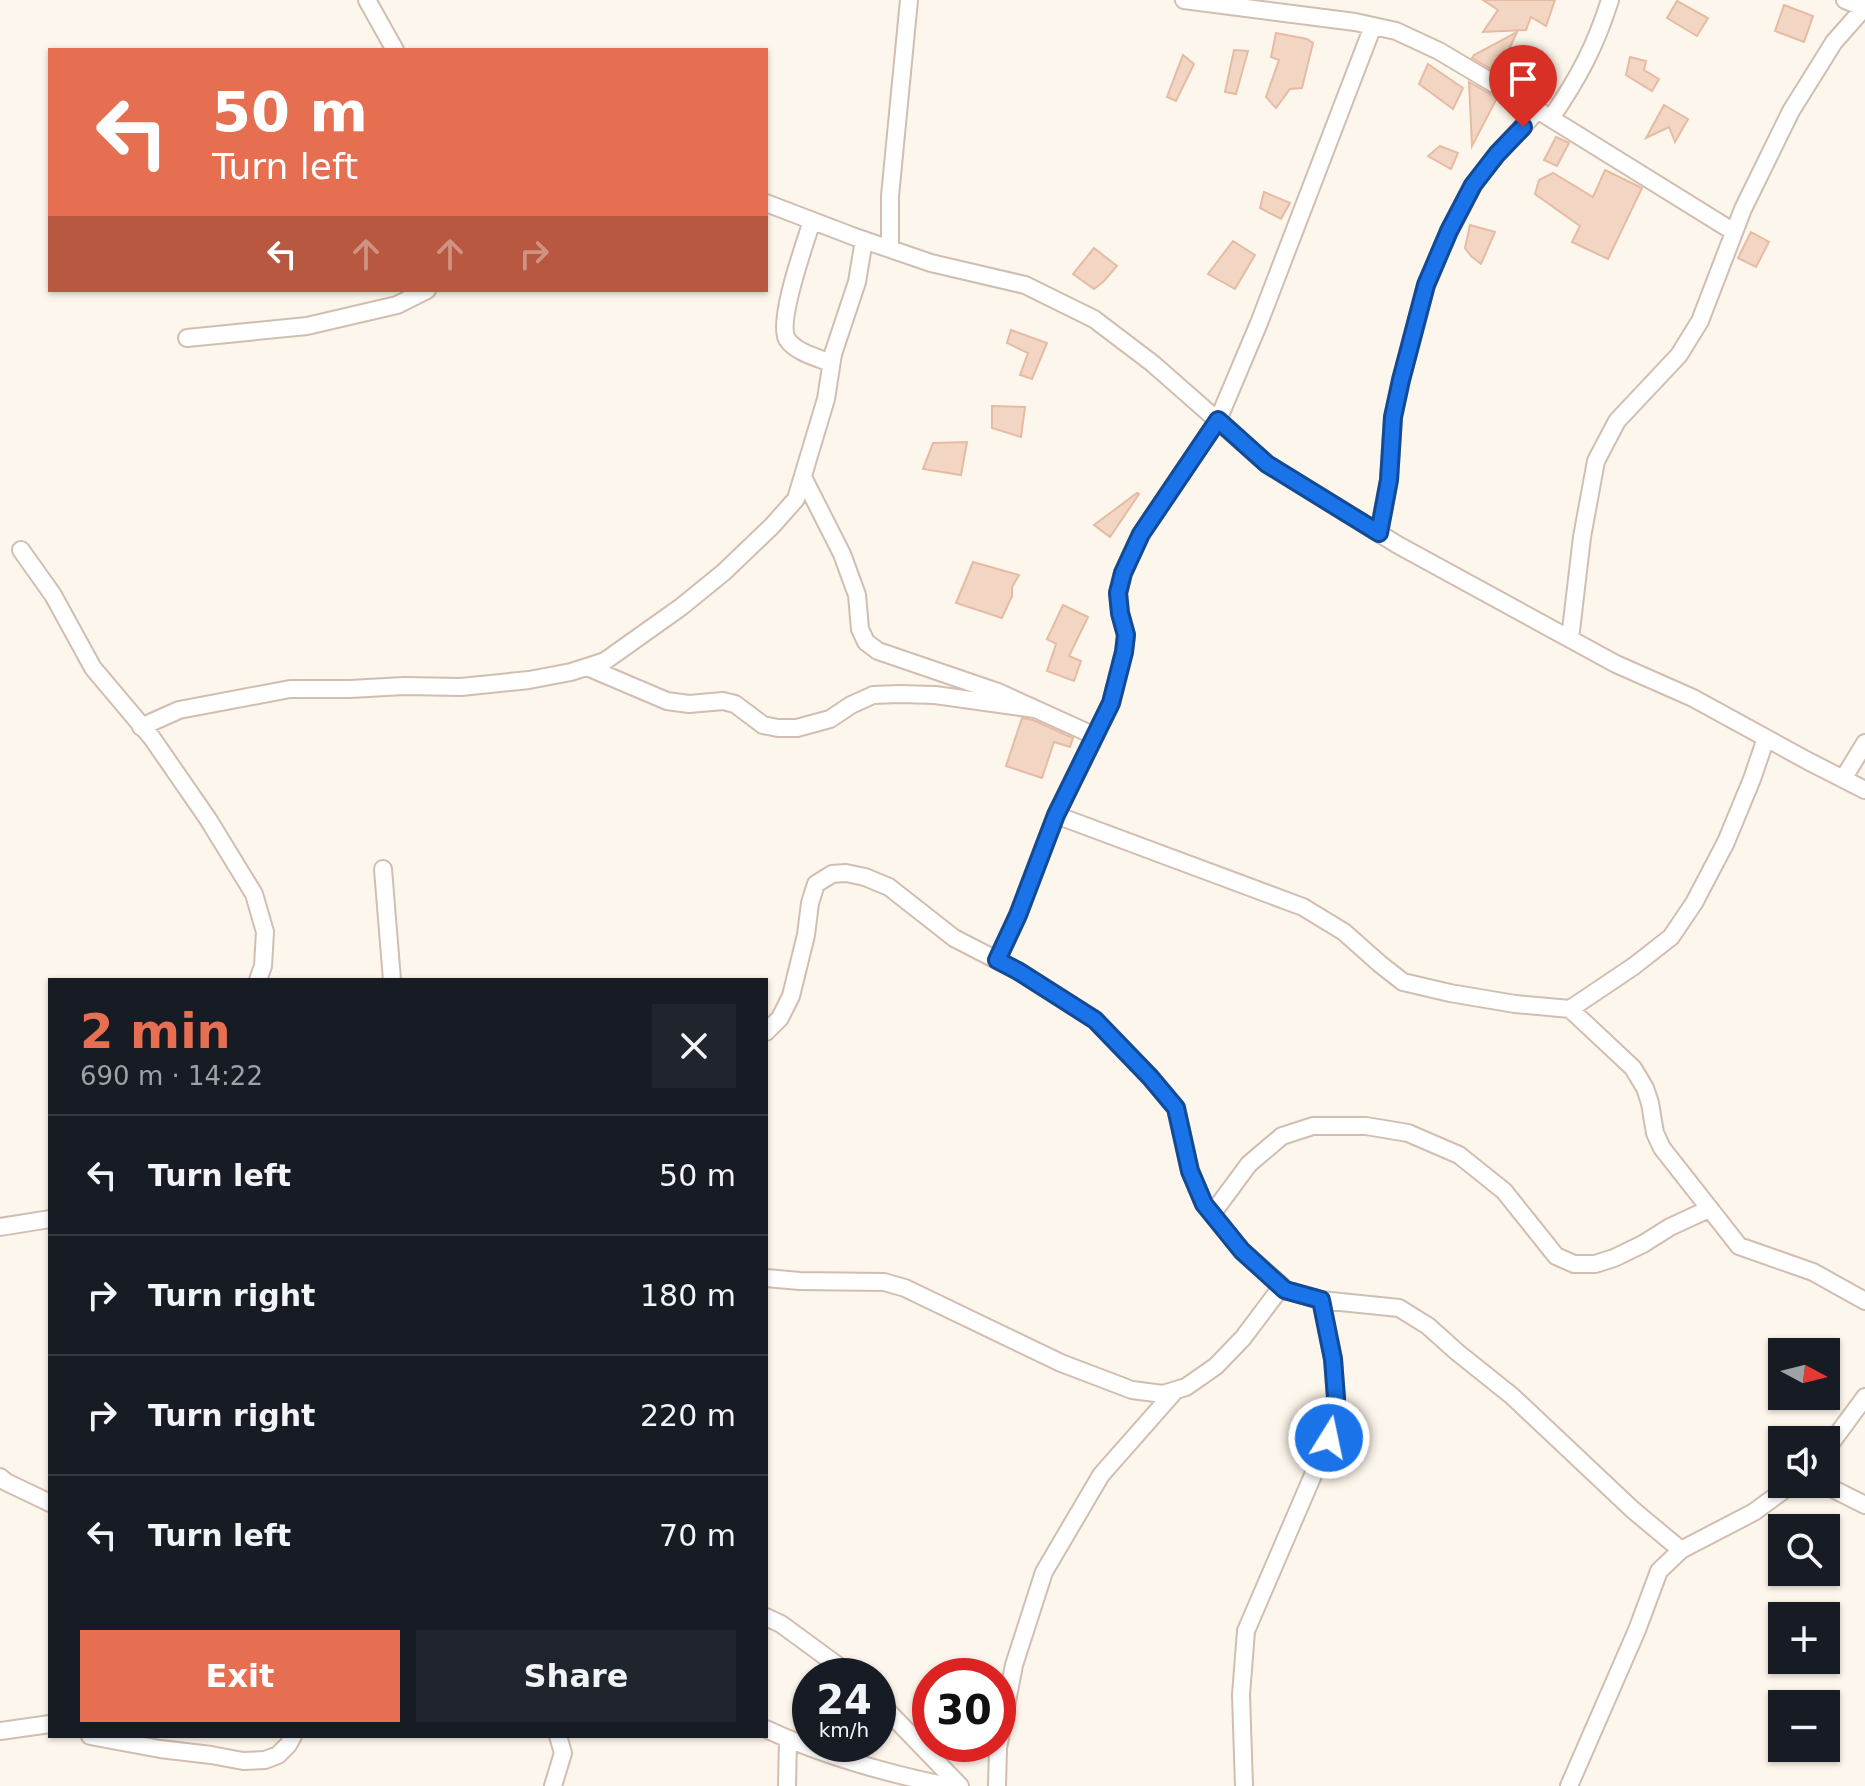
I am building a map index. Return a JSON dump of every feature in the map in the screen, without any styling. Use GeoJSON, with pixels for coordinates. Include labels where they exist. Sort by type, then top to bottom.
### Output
{"type":"FeatureCollection","features":[{"type":"Feature","properties":{"kind":"street"},"geometry":{"type":"LineString","coordinates":[[367,0],[394,48]]}},
{"type":"Feature","properties":{"kind":"street"},"geometry":{"type":"LineString","coordinates":[[890,249],[890,196],[909,0]]}},
{"type":"Feature","properties":{"kind":"street"},"geometry":{"type":"LineString","coordinates":[[1184,0],[1280,11],[1396,31],[1439,51],[1545,114],[1734,232]]}},
{"type":"Feature","properties":{"kind":"street"},"geometry":{"type":"LineString","coordinates":[[1379,533],[1389,480],[1393,417],[1401,380],[1426,285],[1449,231],[1473,185],[1497,154],[1545,114],[1574,84],[1597,39],[1610,0]]}},
{"type":"Feature","properties":{"kind":"street"},"geometry":{"type":"LineString","coordinates":[[1570,639],[1582,537],[1596,461],[1617,421],[1679,355],[1700,321],[1743,209],[1791,111],[1834,42],[1864,8],[1845,0]]}},
{"type":"Feature","properties":{"kind":"street"},"geometry":{"type":"LineString","coordinates":[[997,960],[1018,915],[1056,815],[1111,703],[1126,635],[1118,593],[1123,573],[1141,534],[1218,420],[1259,323],[1373,26]]}},
{"type":"Feature","properties":{"kind":"street"},"geometry":{"type":"LineString","coordinates":[[768,204],[931,263],[1025,285],[1094,319],[1152,363],[1267,464],[1379,533],[1616,664],[1693,698],[1865,790]]}},
{"type":"Feature","properties":{"kind":"street"},"geometry":{"type":"LineString","coordinates":[[812,221],[790,294],[784,331],[787,340],[796,348],[831,363]]}},
{"type":"Feature","properties":{"kind":"street"},"geometry":{"type":"LineString","coordinates":[[141,727],[179,710],[290,689],[461,687],[529,680],[571,672],[605,661],[724,572],[796,499],[826,399],[831,363],[857,282],[864,240]]}},
{"type":"Feature","properties":{"kind":"street"},"geometry":{"type":"LineString","coordinates":[[187,338],[307,326],[397,305],[423,292]]}},
{"type":"Feature","properties":{"kind":"street"},"geometry":{"type":"LineString","coordinates":[[803,477],[842,554],[857,595],[860,629],[866,642],[878,651],[960,678],[1095,736]]}},
{"type":"Feature","properties":{"kind":"street"},"geometry":{"type":"LineString","coordinates":[[21,550],[53,595],[93,668],[152,738],[208,819],[254,894],[265,932],[263,966],[259,978]]}},
{"type":"Feature","properties":{"kind":"street"},"geometry":{"type":"LineString","coordinates":[[587,667],[667,701],[689,704],[723,701],[735,704],[763,725],[778,728],[797,728],[830,719],[873,695],[886,694],[935,695],[1035,709]]}},
{"type":"Feature","properties":{"kind":"street"},"geometry":{"type":"LineString","coordinates":[[1570,1009],[1671,937],[1694,903],[1726,842],[1766,738]]}},
{"type":"Feature","properties":{"kind":"street"},"geometry":{"type":"LineString","coordinates":[[1843,779],[1865,743]]}},
{"type":"Feature","properties":{"kind":"street"},"geometry":{"type":"LineString","coordinates":[[1056,815],[1303,907],[1344,932],[1403,982],[1515,1004],[1570,1009],[1633,1068],[1645,1088],[1655,1133],[1662,1148],[1739,1246],[1813,1272],[1865,1301]]}},
{"type":"Feature","properties":{"kind":"street"},"geometry":{"type":"LineString","coordinates":[[383,869],[392,978]]}},
{"type":"Feature","properties":{"kind":"street"},"geometry":{"type":"LineString","coordinates":[[768,1030],[780,1018],[791,996],[816,884],[832,874],[846,873],[889,887],[954,938],[1018,971],[1095,1020],[1176,1108],[1190,1171],[1204,1204],[1242,1251],[1285,1290],[1321,1300],[1399,1308],[1428,1326],[1512,1396],[1633,1510],[1681,1550]]}},
{"type":"Feature","properties":{"kind":"street"},"geometry":{"type":"LineString","coordinates":[[1212,1214],[1249,1164],[1282,1136],[1313,1126],[1366,1126],[1408,1133],[1459,1155],[1504,1191],[1556,1256],[1574,1264],[1595,1264],[1614,1258],[1709,1209]]}},
{"type":"Feature","properties":{"kind":"street"},"geometry":{"type":"LineString","coordinates":[[0,1227],[48,1219]]}},
{"type":"Feature","properties":{"kind":"street"},"geometry":{"type":"LineString","coordinates":[[768,1278],[884,1282],[905,1288],[1061,1363],[1132,1390],[1163,1394],[1186,1387],[1216,1366],[1243,1338],[1282,1286]]}},
{"type":"Feature","properties":{"kind":"street"},"geometry":{"type":"LineString","coordinates":[[1244,1786],[1241,1695],[1246,1631],[1329,1438],[1336,1398],[1333,1359],[1321,1300]]}},
{"type":"Feature","properties":{"kind":"street"},"geometry":{"type":"LineString","coordinates":[[997,1786],[998,1748],[1014,1665],[1044,1572],[1101,1475],[1176,1390]]}},
{"type":"Feature","properties":{"kind":"street"},"geometry":{"type":"LineString","coordinates":[[1840,1431],[1865,1397]]}},
{"type":"Feature","properties":{"kind":"street"},"geometry":{"type":"LineString","coordinates":[[0,1477],[48,1502]]}},
{"type":"Feature","properties":{"kind":"street"},"geometry":{"type":"LineString","coordinates":[[1840,1492],[1865,1505]]}},
{"type":"Feature","properties":{"kind":"street"},"geometry":{"type":"LineString","coordinates":[[1569,1786],[1637,1630],[1659,1571],[1681,1550],[1754,1512],[1773,1498]]}},
{"type":"Feature","properties":{"kind":"street"},"geometry":{"type":"LineString","coordinates":[[768,1618],[827,1658]]}},
{"type":"Feature","properties":{"kind":"street"},"geometry":{"type":"LineString","coordinates":[[896,1720],[960,1786]]}},
{"type":"Feature","properties":{"kind":"street"},"geometry":{"type":"LineString","coordinates":[[0,1731],[48,1724]]}},
{"type":"Feature","properties":{"kind":"street"},"geometry":{"type":"LineString","coordinates":[[768,1730],[860,1765],[948,1786]]}},
{"type":"Feature","properties":{"kind":"street"},"geometry":{"type":"LineString","coordinates":[[101,1738],[243,1761],[265,1760],[278,1755],[291,1738]]}},
{"type":"Feature","properties":{"kind":"street"},"geometry":{"type":"LineString","coordinates":[[553,1786],[563,1753],[559,1738]]}},
{"type":"Feature","properties":{"kind":"street"},"geometry":{"type":"LineString","coordinates":[[787,1786],[788,1739]]}},
{"type":"Feature","properties":{"kind":"building"},"geometry":{"type":"Polygon","coordinates":[[[1483,0],[1555,0],[1546,26],[1531,17],[1526,30],[1483,32],[1498,10],[1483,0]]]}},
{"type":"Feature","properties":{"kind":"building"},"geometry":{"type":"Polygon","coordinates":[[[1677,1],[1708,18],[1697,36],[1667,18],[1677,1]]]}},
{"type":"Feature","properties":{"kind":"building"},"geometry":{"type":"Polygon","coordinates":[[[1784,5],[1813,16],[1804,42],[1775,31],[1784,5]]]}},
{"type":"Feature","properties":{"kind":"building"},"geometry":{"type":"Polygon","coordinates":[[[1517,32],[1498,73],[1472,58],[1474,55],[1517,32]]]}},
{"type":"Feature","properties":{"kind":"building"},"geometry":{"type":"Polygon","coordinates":[[[1276,33],[1313,43],[1302,88],[1290,89],[1276,108],[1266,97],[1279,60],[1271,57],[1276,33]]]}},
{"type":"Feature","properties":{"kind":"building"},"geometry":{"type":"Polygon","coordinates":[[[1234,50],[1248,51],[1236,94],[1225,92],[1234,50]]]}},
{"type":"Feature","properties":{"kind":"building"},"geometry":{"type":"Polygon","coordinates":[[[1183,55],[1194,64],[1176,101],[1167,97],[1183,55]]]}},
{"type":"Feature","properties":{"kind":"building"},"geometry":{"type":"Polygon","coordinates":[[[1630,57],[1646,61],[1644,70],[1659,79],[1652,91],[1626,75],[1630,57]]]}},
{"type":"Feature","properties":{"kind":"building"},"geometry":{"type":"Polygon","coordinates":[[[1428,64],[1463,88],[1453,109],[1419,84],[1428,64]]]}},
{"type":"Feature","properties":{"kind":"building"},"geometry":{"type":"Polygon","coordinates":[[[1469,82],[1497,98],[1472,146],[1469,82]]]}},
{"type":"Feature","properties":{"kind":"building"},"geometry":{"type":"Polygon","coordinates":[[[1664,105],[1688,119],[1675,142],[1669,127],[1646,138],[1664,105]]]}},
{"type":"Feature","properties":{"kind":"building"},"geometry":{"type":"Polygon","coordinates":[[[1556,137],[1569,143],[1557,166],[1544,160],[1556,137]]]}},
{"type":"Feature","properties":{"kind":"building"},"geometry":{"type":"Polygon","coordinates":[[[1440,146],[1458,153],[1451,169],[1428,156],[1440,146]]]}},
{"type":"Feature","properties":{"kind":"building"},"geometry":{"type":"Polygon","coordinates":[[[1605,170],[1642,188],[1608,259],[1572,242],[1580,226],[1535,194],[1539,180],[1553,173],[1593,197],[1605,170]]]}},
{"type":"Feature","properties":{"kind":"building"},"geometry":{"type":"Polygon","coordinates":[[[1264,192],[1290,203],[1281,219],[1260,208],[1264,192]]]}},
{"type":"Feature","properties":{"kind":"building"},"geometry":{"type":"Polygon","coordinates":[[[1470,225],[1495,232],[1481,264],[1465,248],[1470,225]]]}},
{"type":"Feature","properties":{"kind":"building"},"geometry":{"type":"Polygon","coordinates":[[[1751,232],[1769,242],[1756,267],[1738,258],[1751,232]]]}},
{"type":"Feature","properties":{"kind":"building"},"geometry":{"type":"Polygon","coordinates":[[[1233,241],[1255,255],[1235,289],[1208,274],[1233,241]]]}},
{"type":"Feature","properties":{"kind":"building"},"geometry":{"type":"Polygon","coordinates":[[[1094,248],[1117,266],[1094,289],[1073,274],[1094,248]]]}},
{"type":"Feature","properties":{"kind":"building"},"geometry":{"type":"Polygon","coordinates":[[[1011,330],[1047,343],[1032,379],[1020,375],[1028,353],[1007,343],[1011,330]]]}},
{"type":"Feature","properties":{"kind":"building"},"geometry":{"type":"Polygon","coordinates":[[[992,406],[1025,407],[1021,437],[992,428],[992,406]]]}},
{"type":"Feature","properties":{"kind":"building"},"geometry":{"type":"Polygon","coordinates":[[[967,442],[961,475],[923,469],[933,443],[967,442]]]}},
{"type":"Feature","properties":{"kind":"building"},"geometry":{"type":"Polygon","coordinates":[[[1137,493],[1110,537],[1094,525],[1137,493]]]}},
{"type":"Feature","properties":{"kind":"building"},"geometry":{"type":"Polygon","coordinates":[[[973,562],[1019,575],[1002,618],[956,603],[973,562]]]}},
{"type":"Feature","properties":{"kind":"building"},"geometry":{"type":"Polygon","coordinates":[[[1063,605],[1088,617],[1069,656],[1081,661],[1074,681],[1047,671],[1056,644],[1047,639],[1063,605]]]}},
{"type":"Feature","properties":{"kind":"building"},"geometry":{"type":"Polygon","coordinates":[[[1022,718],[1073,738],[1070,747],[1054,742],[1042,778],[1006,766],[1022,718]]]}},
{"type":"Feature","properties":{"kind":"route"},"geometry":{"type":"LineString","coordinates":[[1329,1438],[1336,1398],[1333,1359],[1321,1300],[1285,1290],[1242,1251],[1204,1204],[1190,1171],[1176,1108],[1150,1077],[1095,1020],[997,960],[1018,915],[1056,815],[1111,703],[1126,635],[1118,593],[1123,573],[1141,534],[1218,420],[1267,464],[1379,533],[1389,480],[1393,417],[1426,285],[1473,185],[1523,127]]}}]}
